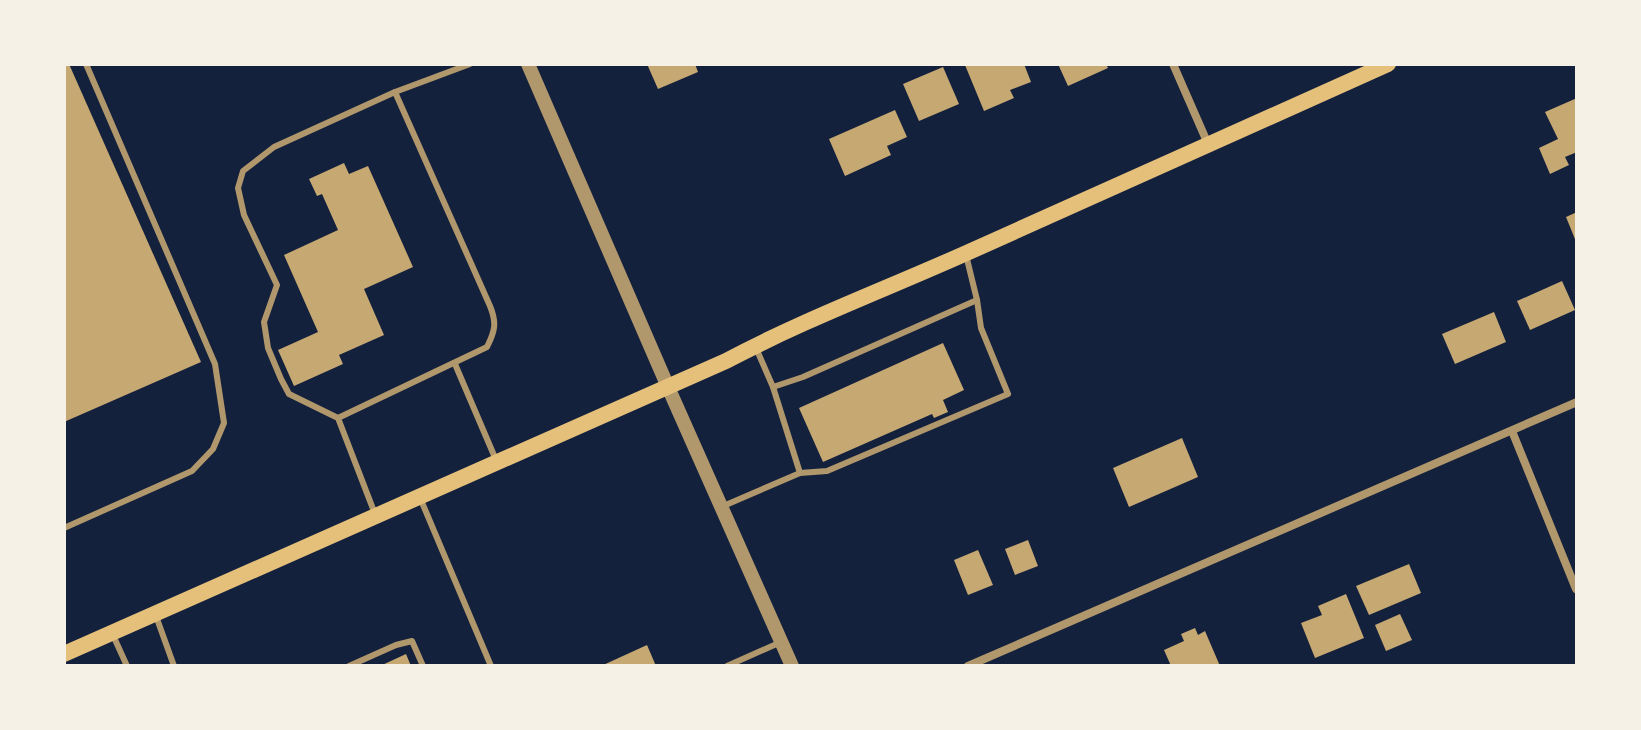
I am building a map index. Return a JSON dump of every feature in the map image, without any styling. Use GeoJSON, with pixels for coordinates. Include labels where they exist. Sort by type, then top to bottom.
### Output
{"type":"FeatureCollection","features":[{"type":"Feature","properties":{"kind":"main road"},"geometry":{"type":"LineString","coordinates":[[64,654],[1388,64]]}},
{"type":"Feature","properties":{"kind":"street"},"geometry":{"type":"LineString","coordinates":[[528,64],[792,666]]}},
{"type":"Feature","properties":{"kind":"street"},"geometry":{"type":"LineString","coordinates":[[1173,64],[1208,144]]}},
{"type":"Feature","properties":{"kind":"street"},"geometry":{"type":"LineString","coordinates":[[968,666],[1577,402]]}},
{"type":"Feature","properties":{"kind":"street"},"geometry":{"type":"LineString","coordinates":[[1512,431],[1576,589]]}},
{"type":"Feature","properties":{"kind":"lane"},"geometry":{"type":"LineString","coordinates":[[64,528],[192,471],[213,449],[224,423],[215,364],[86,64]]}},
{"type":"Feature","properties":{"kind":"lane"},"geometry":{"type":"LineString","coordinates":[[375,516],[338,418],[289,394],[268,348],[264,322],[277,285],[244,215],[238,188],[243,171],[274,147],[395,92],[470,64]]}},
{"type":"Feature","properties":{"kind":"lane"},"geometry":{"type":"LineString","coordinates":[[338,418],[487,347],[495,332],[496,321],[395,92]]}},
{"type":"Feature","properties":{"kind":"lane"},"geometry":{"type":"LineString","coordinates":[[721,507],[800,473],[827,471],[1008,394],[981,328],[966,253]]}},
{"type":"Feature","properties":{"kind":"lane"},"geometry":{"type":"LineString","coordinates":[[773,387],[803,377],[977,300]]}},
{"type":"Feature","properties":{"kind":"lane"},"geometry":{"type":"LineString","coordinates":[[755,346],[773,387],[800,473]]}},
{"type":"Feature","properties":{"kind":"lane"},"geometry":{"type":"LineString","coordinates":[[455,364],[497,463]]}},
{"type":"Feature","properties":{"kind":"lane"},"geometry":{"type":"LineString","coordinates":[[419,497],[491,666]]}},
{"type":"Feature","properties":{"kind":"lane"},"geometry":{"type":"LineString","coordinates":[[155,613],[174,666]]}},
{"type":"Feature","properties":{"kind":"lane"},"geometry":{"type":"LineString","coordinates":[[111,632],[127,666]]}},
{"type":"Feature","properties":{"kind":"lane"},"geometry":{"type":"LineString","coordinates":[[349,666],[412,641],[423,666]]}},
{"type":"Feature","properties":{"kind":"lane"},"geometry":{"type":"LineString","coordinates":[[727,666],[781,642]]}},
{"type":"Feature","properties":{"kind":"building"},"geometry":{"type":"Polygon","coordinates":[[[64,64],[69,64],[201,362],[64,422],[64,64]]]}},
{"type":"Feature","properties":{"kind":"building"},"geometry":{"type":"Polygon","coordinates":[[[647,64],[695,64],[698,72],[658,89],[647,64]]]}},
{"type":"Feature","properties":{"kind":"building"},"geometry":{"type":"Polygon","coordinates":[[[967,64],[1024,64],[1031,82],[1010,90],[1014,98],[984,111],[967,64]]]}},
{"type":"Feature","properties":{"kind":"building"},"geometry":{"type":"Polygon","coordinates":[[[1058,64],[1106,64],[1108,68],[1068,86],[1058,64]]]}},
{"type":"Feature","properties":{"kind":"building"},"geometry":{"type":"Polygon","coordinates":[[[943,67],[959,104],[919,121],[903,84],[943,67]]]}},
{"type":"Feature","properties":{"kind":"building"},"geometry":{"type":"Polygon","coordinates":[[[1577,98],[1577,152],[1565,157],[1569,165],[1550,174],[1539,148],[1558,139],[1545,112],[1577,98]]]}},
{"type":"Feature","properties":{"kind":"building"},"geometry":{"type":"Polygon","coordinates":[[[895,110],[907,137],[887,146],[891,155],[845,176],[829,139],[895,110]]]}},
{"type":"Feature","properties":{"kind":"building"},"geometry":{"type":"Polygon","coordinates":[[[344,163],[349,174],[368,166],[413,267],[364,289],[384,335],[339,355],[343,364],[294,386],[278,350],[318,332],[284,255],[338,230],[322,194],[317,196],[309,179],[344,163]]]}},
{"type":"Feature","properties":{"kind":"building"},"geometry":{"type":"Polygon","coordinates":[[[1577,212],[1577,244],[1566,217],[1577,212]]]}},
{"type":"Feature","properties":{"kind":"building"},"geometry":{"type":"Polygon","coordinates":[[[1562,281],[1575,310],[1530,330],[1517,301],[1562,281]]]}},
{"type":"Feature","properties":{"kind":"building"},"geometry":{"type":"Polygon","coordinates":[[[1494,312],[1506,342],[1455,364],[1442,334],[1494,312]]]}},
{"type":"Feature","properties":{"kind":"building"},"geometry":{"type":"Polygon","coordinates":[[[943,343],[964,390],[943,400],[948,412],[934,418],[932,414],[823,462],[799,408],[943,343]]]}},
{"type":"Feature","properties":{"kind":"building"},"geometry":{"type":"Polygon","coordinates":[[[1182,438],[1198,477],[1129,507],[1113,468],[1182,438]]]}},
{"type":"Feature","properties":{"kind":"building"},"geometry":{"type":"Polygon","coordinates":[[[1028,540],[1038,566],[1015,575],[1005,549],[1028,540]]]}},
{"type":"Feature","properties":{"kind":"building"},"geometry":{"type":"Polygon","coordinates":[[[978,550],[993,585],[968,595],[954,560],[978,550]]]}},
{"type":"Feature","properties":{"kind":"building"},"geometry":{"type":"Polygon","coordinates":[[[1409,564],[1421,593],[1369,615],[1356,586],[1409,564]]]}},
{"type":"Feature","properties":{"kind":"building"},"geometry":{"type":"Polygon","coordinates":[[[1346,594],[1364,638],[1315,658],[1301,623],[1322,615],[1318,606],[1346,594]]]}},
{"type":"Feature","properties":{"kind":"building"},"geometry":{"type":"Polygon","coordinates":[[[1400,614],[1412,640],[1386,651],[1375,625],[1400,614]]]}},
{"type":"Feature","properties":{"kind":"building"},"geometry":{"type":"Polygon","coordinates":[[[1195,628],[1198,635],[1205,631],[1220,666],[1171,666],[1164,650],[1184,641],[1181,634],[1195,628]]]}},
{"type":"Feature","properties":{"kind":"building"},"geometry":{"type":"Polygon","coordinates":[[[647,645],[656,666],[601,666],[647,645]]]}},
{"type":"Feature","properties":{"kind":"building"},"geometry":{"type":"Polygon","coordinates":[[[406,654],[411,666],[380,666],[406,654]]]}}]}
